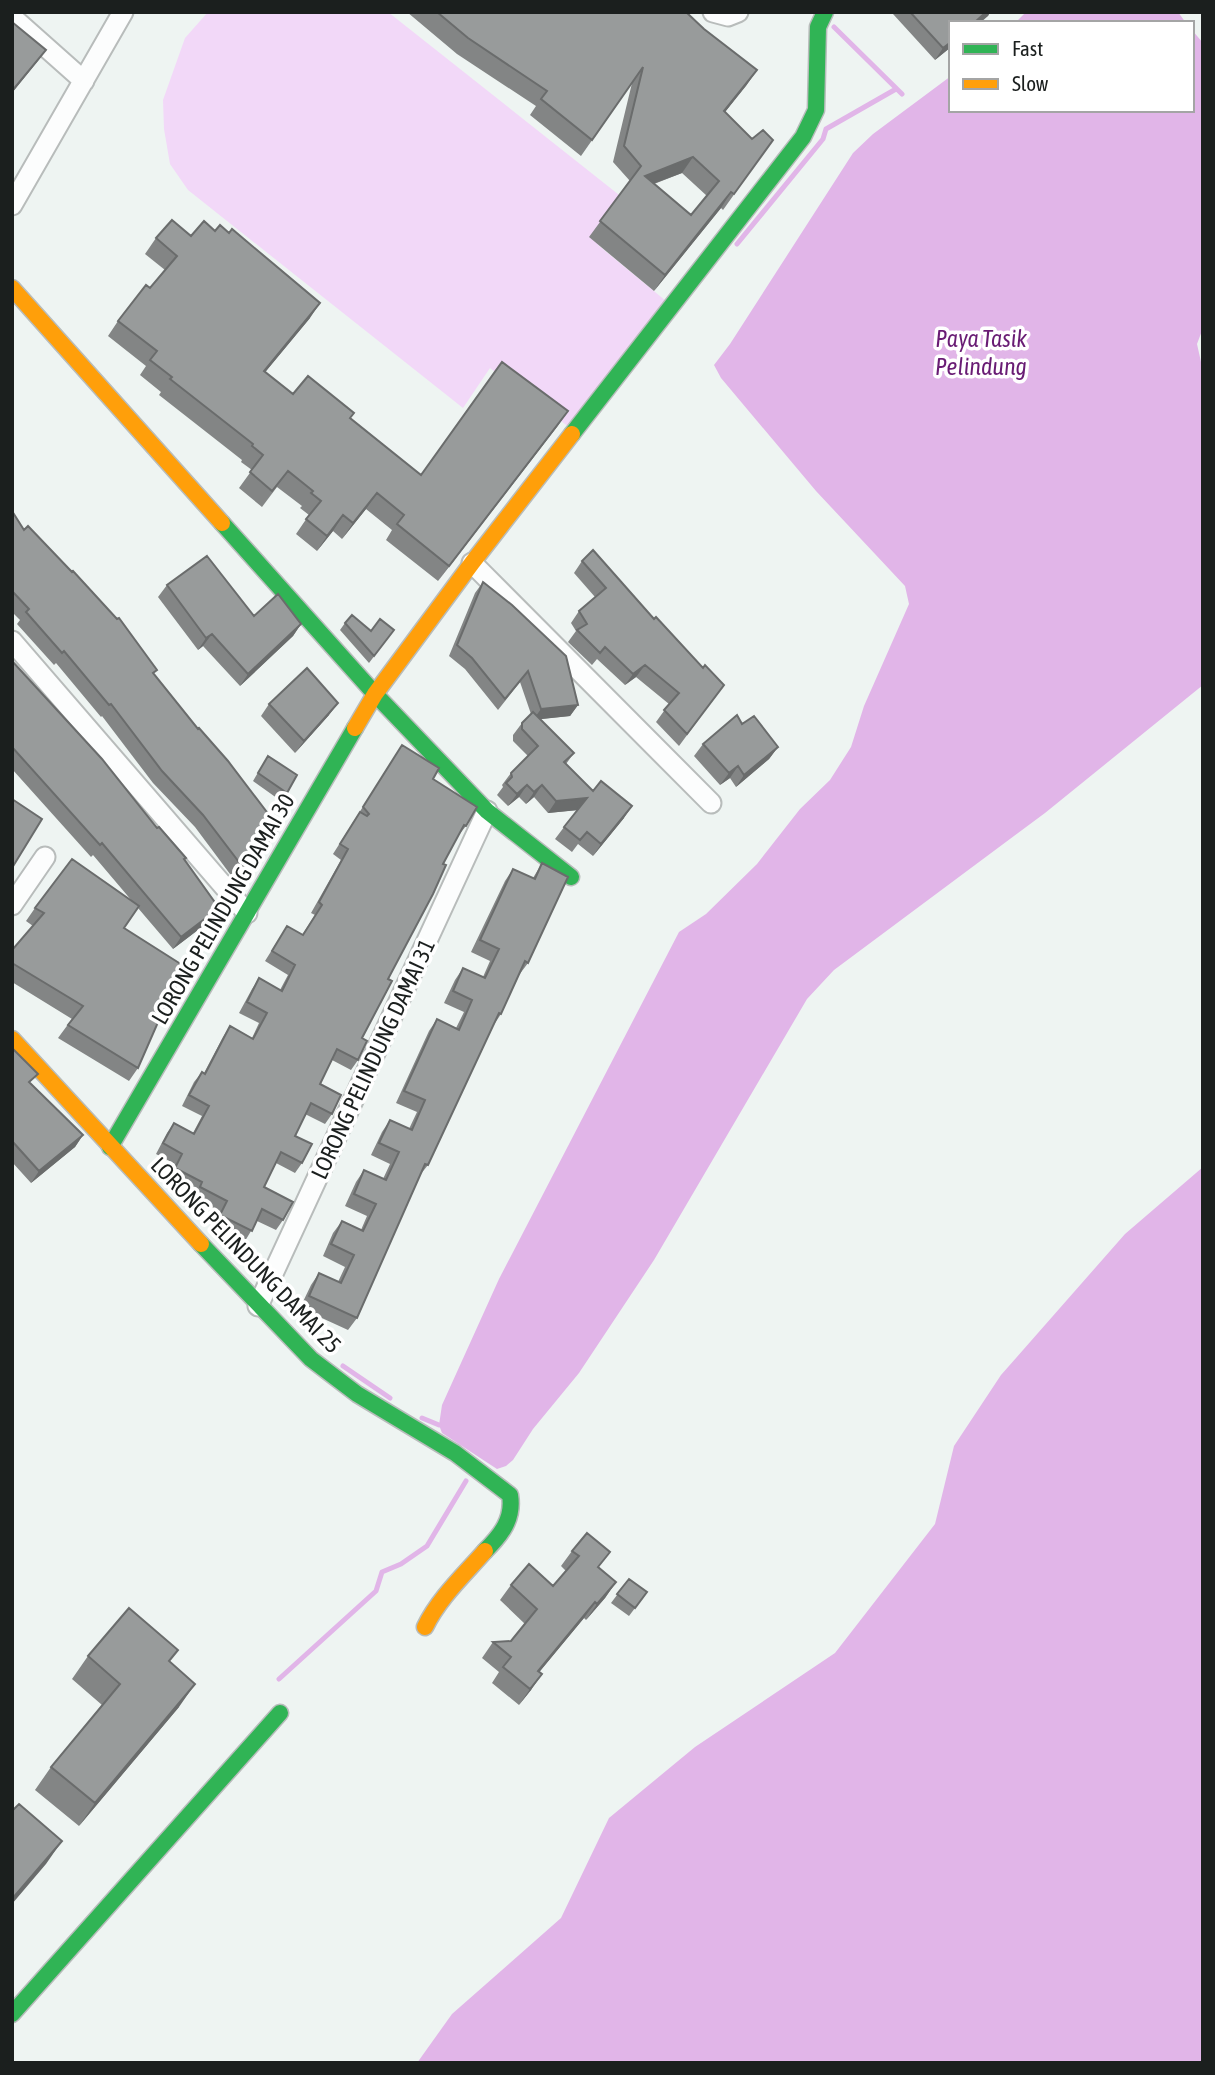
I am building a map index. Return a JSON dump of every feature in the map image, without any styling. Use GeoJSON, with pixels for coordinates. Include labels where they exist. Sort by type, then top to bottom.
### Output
{"type":"FeatureCollection","features":[{"type":"Feature","properties":{"kind":"street"},"geometry":{"type":"LineString","coordinates":[[12,205],[123,12]]}},
{"type":"Feature","properties":{"kind":"street"},"geometry":{"type":"LineString","coordinates":[[713,12],[727,16],[738,12]]}},
{"type":"Feature","properties":{"kind":"street","name":"LORONG PELINDUNG DAMAI 30"},"geometry":{"type":"LineString","coordinates":[[110,1147],[375,694],[472,563],[803,137],[816,110],[818,27],[825,12]]}},
{"type":"Feature","properties":{"kind":"street"},"geometry":{"type":"LineString","coordinates":[[12,17],[84,80]]}},
{"type":"Feature","properties":{"kind":"street"},"geometry":{"type":"LineString","coordinates":[[12,288],[375,694],[487,811],[571,877]]}},
{"type":"Feature","properties":{"kind":"street"},"geometry":{"type":"LineString","coordinates":[[472,563],[711,803]]}},
{"type":"Feature","properties":{"kind":"street"},"geometry":{"type":"LineString","coordinates":[[12,641],[247,913]]}},
{"type":"Feature","properties":{"kind":"street","name":"LORONG PELINDUNG DAMAI 31"},"geometry":{"type":"LineString","coordinates":[[258,1306],[487,811]]}},
{"type":"Feature","properties":{"kind":"street"},"geometry":{"type":"LineString","coordinates":[[12,905],[45,857]]}},
{"type":"Feature","properties":{"kind":"street","name":"LORONG PELINDUNG DAMAI 25"},"geometry":{"type":"LineString","coordinates":[[12,1039],[258,1306],[311,1359],[356,1394],[455,1454],[510,1495],[512,1507],[503,1532],[443,1598],[425,1627]]}},
{"type":"Feature","properties":{"kind":"street"},"geometry":{"type":"LineString","coordinates":[[12,2014],[280,1713]]}},
{"type":"Feature","properties":{"kind":"shaded area"},"geometry":{"type":"Polygon","coordinates":[[[208,12],[388,12],[628,202],[598,245],[666,301],[573,430],[490,368],[463,408],[188,190],[170,164],[164,129],[163,100],[185,38],[208,12]]]}},
{"type":"Feature","properties":{"kind":"water"},"geometry":{"type":"Polygon","coordinates":[[[1026,12],[1178,12],[1185,21],[1017,21],[1026,12]]]}},
{"type":"Feature","properties":{"kind":"water","name":"Paya Tasik Pelindung"},"geometry":{"type":"Polygon","coordinates":[[[1194,32],[1203,43],[1203,328],[1197,344],[1203,371],[1203,685],[1045,813],[834,970],[807,999],[654,1260],[579,1373],[533,1429],[513,1460],[497,1469],[442,1433],[439,1425],[442,1405],[499,1279],[679,932],[706,914],[757,864],[800,809],[830,780],[851,747],[864,706],[909,604],[905,586],[816,491],[721,378],[714,365],[853,153],[873,134],[949,77],[949,112],[1194,112],[1194,32]]]}},
{"type":"Feature","properties":{"kind":"water"},"geometry":{"type":"Polygon","coordinates":[[[1203,1167],[1203,2063],[417,2063],[452,2014],[561,1918],[609,1818],[695,1747],[835,1653],[935,1524],[954,1446],[1001,1375],[1125,1234],[1203,1167]]]}},
{"type":"Feature","properties":{"kind":"building"},"geometry":{"type":"Polygon","coordinates":[[[437,12],[686,12],[757,70],[724,111],[752,139],[763,130],[773,140],[734,194],[731,192],[665,275],[600,221],[641,166],[624,146],[643,67],[592,140],[541,99],[547,91],[468,38],[437,12]],[[693,157],[645,176],[691,215],[719,181],[693,157]]]}},
{"type":"Feature","properties":{"kind":"building"},"geometry":{"type":"Polygon","coordinates":[[[910,12],[986,12],[976,21],[949,21],[949,44],[943,48],[910,12]]]}},
{"type":"Feature","properties":{"kind":"building"},"geometry":{"type":"Polygon","coordinates":[[[12,22],[46,50],[12,91],[12,22]]]}},
{"type":"Feature","properties":{"kind":"building"},"geometry":{"type":"Polygon","coordinates":[[[172,220],[191,236],[204,221],[215,231],[220,225],[229,233],[232,229],[320,303],[264,371],[293,394],[308,376],[354,413],[350,418],[421,475],[502,362],[568,411],[449,566],[397,524],[404,515],[377,493],[353,523],[343,515],[327,536],[306,519],[321,501],[311,493],[313,491],[288,471],[272,491],[250,472],[263,455],[253,444],[170,379],[172,377],[150,360],[157,351],[118,321],[146,285],[150,288],[177,256],[156,238],[172,220]]]}},
{"type":"Feature","properties":{"kind":"building"},"geometry":{"type":"Polygon","coordinates":[[[12,511],[24,530],[28,526],[117,619],[119,618],[157,670],[153,673],[228,761],[279,828],[242,866],[203,815],[162,771],[111,704],[109,705],[64,651],[62,653],[26,612],[29,609],[12,591],[12,511]]]}},
{"type":"Feature","properties":{"kind":"building"},"geometry":{"type":"Polygon","coordinates":[[[593,550],[654,619],[656,617],[703,668],[705,665],[724,685],[687,734],[664,710],[679,693],[645,665],[633,674],[605,647],[600,653],[577,630],[587,624],[579,611],[606,588],[582,561],[593,550]]]}},
{"type":"Feature","properties":{"kind":"building"},"geometry":{"type":"Polygon","coordinates":[[[207,556],[254,616],[278,594],[301,624],[248,674],[212,634],[206,638],[167,585],[207,556]]]}},
{"type":"Feature","properties":{"kind":"building"},"geometry":{"type":"Polygon","coordinates":[[[483,582],[512,605],[566,656],[578,705],[541,709],[528,671],[505,699],[472,658],[457,645],[483,582]]]}},
{"type":"Feature","properties":{"kind":"building"},"geometry":{"type":"Polygon","coordinates":[[[352,615],[371,631],[380,619],[394,630],[374,656],[345,623],[352,615]]]}},
{"type":"Feature","properties":{"kind":"building"},"geometry":{"type":"Polygon","coordinates":[[[12,661],[102,759],[157,828],[159,827],[186,858],[184,859],[219,908],[181,937],[102,843],[100,845],[12,747],[12,661]]]}},
{"type":"Feature","properties":{"kind":"building"},"geometry":{"type":"Polygon","coordinates":[[[307,668],[338,703],[304,741],[269,704],[307,668]]]}},
{"type":"Feature","properties":{"kind":"building"},"geometry":{"type":"Polygon","coordinates":[[[533,712],[574,753],[564,762],[593,791],[601,781],[632,806],[601,844],[587,832],[580,840],[564,827],[587,798],[556,801],[542,785],[534,792],[527,785],[517,794],[506,783],[512,777],[511,773],[538,746],[522,729],[522,723],[533,712]]]}},
{"type":"Feature","properties":{"kind":"building"},"geometry":{"type":"Polygon","coordinates":[[[737,715],[742,724],[754,716],[778,747],[744,775],[738,766],[729,773],[703,744],[737,715]]]}},
{"type":"Feature","properties":{"kind":"building"},"geometry":{"type":"Polygon","coordinates":[[[402,745],[439,768],[433,779],[477,807],[443,864],[446,865],[433,894],[388,979],[392,981],[362,1038],[367,1041],[358,1060],[337,1049],[320,1084],[341,1095],[332,1114],[311,1103],[295,1136],[312,1144],[302,1163],[281,1152],[264,1187],[293,1202],[283,1220],[262,1209],[252,1231],[220,1215],[227,1201],[200,1187],[202,1182],[175,1168],[182,1154],[163,1143],[174,1123],[194,1134],[209,1106],[189,1095],[202,1072],[205,1074],[230,1026],[253,1039],[267,1013],[247,1002],[259,978],[282,991],[295,965],[272,951],[287,926],[303,935],[322,905],[319,902],[348,849],[340,844],[360,812],[367,816],[369,814],[363,807],[402,745]]]}},
{"type":"Feature","properties":{"kind":"building"},"geometry":{"type":"Polygon","coordinates":[[[268,756],[297,775],[287,793],[258,773],[268,756]]]}},
{"type":"Feature","properties":{"kind":"building"},"geometry":{"type":"Polygon","coordinates":[[[12,799],[42,819],[12,868],[12,799]]]}},
{"type":"Feature","properties":{"kind":"building"},"geometry":{"type":"Polygon","coordinates":[[[72,859],[139,906],[124,928],[187,968],[157,1019],[159,1020],[138,1068],[68,1025],[83,1006],[12,963],[12,950],[44,913],[35,908],[72,859]]]}},
{"type":"Feature","properties":{"kind":"building"},"geometry":{"type":"Polygon","coordinates":[[[542,863],[568,877],[528,963],[525,961],[501,1014],[499,1013],[428,1165],[425,1164],[357,1318],[309,1296],[319,1273],[341,1283],[354,1255],[331,1244],[342,1221],[363,1231],[376,1204],[354,1194],[364,1170],[386,1180],[399,1152],[379,1143],[390,1120],[412,1130],[425,1100],[404,1091],[437,1019],[459,1030],[472,1000],[453,991],[463,968],[485,978],[499,949],[480,940],[513,869],[535,879],[542,863]]]}},
{"type":"Feature","properties":{"kind":"building"},"geometry":{"type":"Polygon","coordinates":[[[12,1048],[38,1074],[29,1082],[83,1135],[39,1171],[12,1141],[12,1048]]]}},
{"type":"Feature","properties":{"kind":"building"},"geometry":{"type":"Polygon","coordinates":[[[587,1533],[610,1552],[598,1567],[616,1582],[597,1604],[595,1602],[538,1671],[542,1674],[530,1689],[503,1667],[511,1657],[493,1642],[511,1641],[537,1609],[511,1585],[529,1564],[553,1586],[579,1556],[572,1551],[587,1533]]]}},
{"type":"Feature","properties":{"kind":"building"},"geometry":{"type":"Polygon","coordinates":[[[629,1579],[647,1592],[635,1608],[617,1594],[629,1579]]]}},
{"type":"Feature","properties":{"kind":"building"},"geometry":{"type":"Polygon","coordinates":[[[129,1608],[178,1650],[169,1661],[195,1684],[95,1803],[51,1767],[120,1684],[88,1656],[129,1608]]]}},
{"type":"Feature","properties":{"kind":"building"},"geometry":{"type":"Polygon","coordinates":[[[19,1804],[62,1841],[12,1899],[12,1811],[19,1804]]]}},
{"type":"Feature","properties":{"kind":"waterway"},"geometry":{"type":"LineString","coordinates":[[834,27],[902,94]]}},
{"type":"Feature","properties":{"kind":"waterway"},"geometry":{"type":"LineString","coordinates":[[737,244],[823,139],[826,129],[896,89]]}},
{"type":"Feature","properties":{"kind":"waterway"},"geometry":{"type":"LineString","coordinates":[[343,1366],[390,1398]]}},
{"type":"Feature","properties":{"kind":"waterway"},"geometry":{"type":"LineString","coordinates":[[422,1418],[439,1425]]}},
{"type":"Feature","properties":{"kind":"waterway"},"geometry":{"type":"LineString","coordinates":[[279,1679],[376,1591],[382,1572],[401,1564],[427,1546],[466,1481]]}},
{"type":"Feature","properties":{"kind":"traffic: fast"},"geometry":{"type":"LineString","coordinates":[[572,434],[803,137],[816,110],[818,27],[825,12]]}},
{"type":"Feature","properties":{"kind":"traffic: fast"},"geometry":{"type":"LineString","coordinates":[[222,523],[375,694],[487,811],[571,877]]}},
{"type":"Feature","properties":{"kind":"traffic: fast"},"geometry":{"type":"LineString","coordinates":[[110,1147],[355,728]]}},
{"type":"Feature","properties":{"kind":"traffic: fast"},"geometry":{"type":"LineString","coordinates":[[201,1244],[311,1359],[357,1394],[455,1453],[510,1495],[510,1512],[505,1526],[485,1551]]}},
{"type":"Feature","properties":{"kind":"traffic: fast"},"geometry":{"type":"LineString","coordinates":[[12,2014],[280,1713]]}},
{"type":"Feature","properties":{"kind":"traffic: slow"},"geometry":{"type":"LineString","coordinates":[[12,288],[222,523]]}},
{"type":"Feature","properties":{"kind":"traffic: slow"},"geometry":{"type":"LineString","coordinates":[[355,728],[375,694],[572,434]]}},
{"type":"Feature","properties":{"kind":"traffic: slow"},"geometry":{"type":"LineString","coordinates":[[12,1039],[201,1244]]}},
{"type":"Feature","properties":{"kind":"traffic: slow"},"geometry":{"type":"LineString","coordinates":[[425,1627],[445,1597],[485,1551]]}}]}
